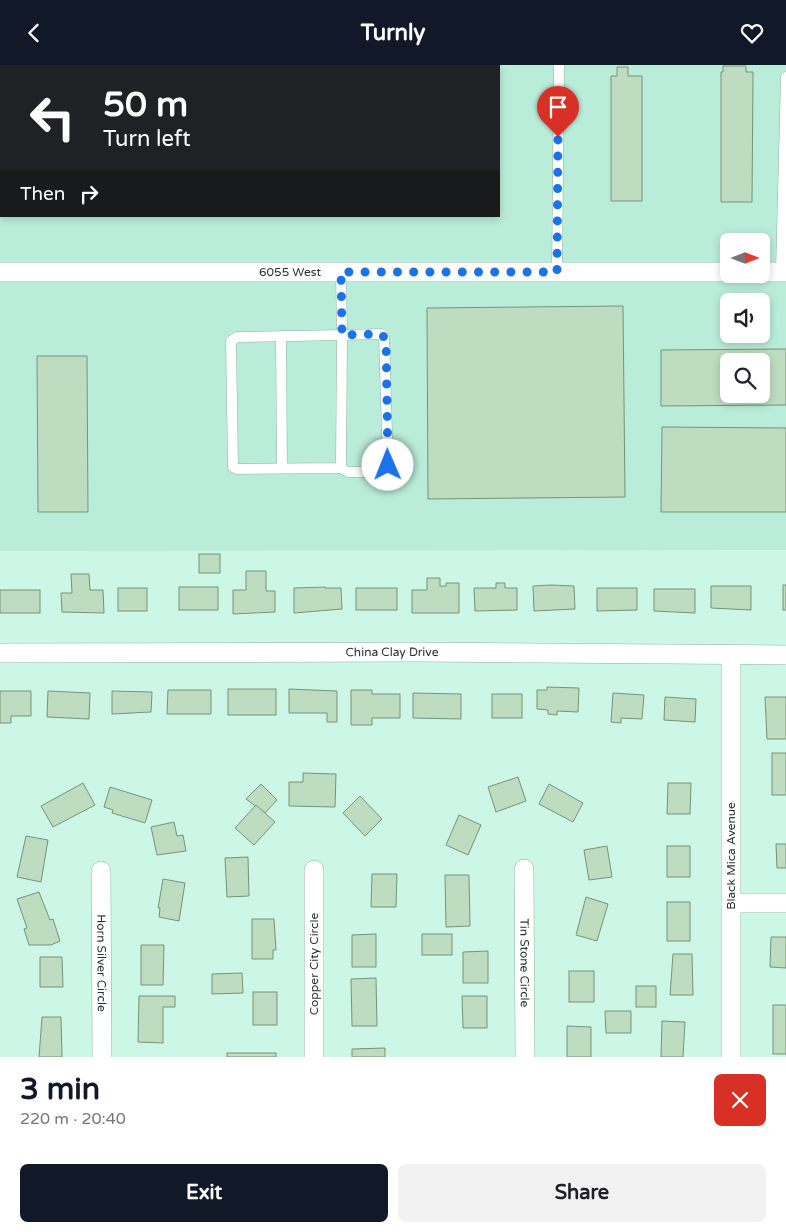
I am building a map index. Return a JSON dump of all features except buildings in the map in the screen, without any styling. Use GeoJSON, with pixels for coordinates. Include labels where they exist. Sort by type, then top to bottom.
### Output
{"type":"FeatureCollection","features":[{"type":"Feature","properties":{"kind":"street","name":"6055 West"},"geometry":{"type":"LineString","coordinates":[[0,272],[720,272]]}},
{"type":"Feature","properties":{"kind":"street"},"geometry":{"type":"LineString","coordinates":[[770,272],[784,272]]}},
{"type":"Feature","properties":{"kind":"street","name":"China Clay Drive"},"geometry":{"type":"LineString","coordinates":[[0,653],[419,652],[786,655]]}},
{"type":"Feature","properties":{"kind":"street","name":"Black Mica Avenue"},"geometry":{"type":"LineString","coordinates":[[731,655],[731,1057]]}},
{"type":"Feature","properties":{"kind":"street","name":"Tin Stone Circle"},"geometry":{"type":"LineString","coordinates":[[524,869],[525,1057]]}},
{"type":"Feature","properties":{"kind":"street","name":"Copper City Circle"},"geometry":{"type":"LineString","coordinates":[[314,870],[314,1057]]}},
{"type":"Feature","properties":{"kind":"street","name":"Horn Silver Circle"},"geometry":{"type":"LineString","coordinates":[[102,871],[102,1057]]}},
{"type":"Feature","properties":{"kind":"street"},"geometry":{"type":"LineString","coordinates":[[731,903],[786,903]]}},
{"type":"Feature","properties":{"kind":"lane"},"geometry":{"type":"LineString","coordinates":[[557,272],[560,65]]}},
{"type":"Feature","properties":{"kind":"lane"},"geometry":{"type":"LineString","coordinates":[[784,272],[786,77]]}},
{"type":"Feature","properties":{"kind":"lane"},"geometry":{"type":"LineString","coordinates":[[341,272],[341,468]]}},
{"type":"Feature","properties":{"kind":"lane"},"geometry":{"type":"LineString","coordinates":[[381,334],[386,339],[388,465],[382,472],[348,473],[341,468],[237,469],[233,467],[230,341],[237,337],[342,335],[381,334]]}},
{"type":"Feature","properties":{"kind":"lane"},"geometry":{"type":"LineString","coordinates":[[281,336],[282,468]]}},
{"type":"Feature","properties":{"kind":"shaded area"},"geometry":{"type":"Polygon","coordinates":[[[500,65],[786,65],[786,550],[0,551],[0,217],[500,217],[500,65]]]}},
{"type":"Feature","properties":{"kind":"route"},"geometry":{"type":"LineString","coordinates":[[388,465],[386,339],[381,334],[342,335],[341,272],[557,272],[558,137]]}}]}
